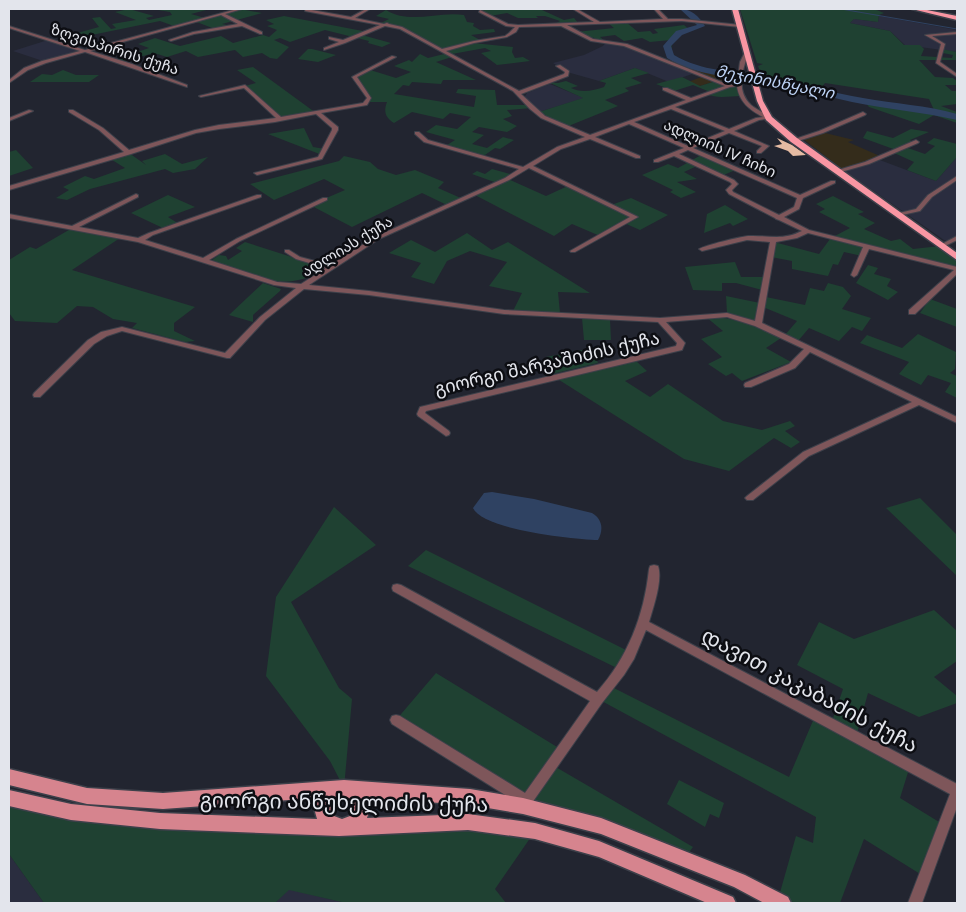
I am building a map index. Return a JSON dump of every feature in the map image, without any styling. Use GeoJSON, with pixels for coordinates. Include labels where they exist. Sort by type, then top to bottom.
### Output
{"type":"FeatureCollection","features":[{"type":"Feature","properties":{"kind":"highway"},"geometry":{"type":"LineString","coordinates":[[737,9],[747,53],[768,114],[780,126],[957,253]]}},
{"type":"Feature","properties":{"kind":"highway"},"geometry":{"type":"LineString","coordinates":[[737,9],[755,78]]}},
{"type":"Feature","properties":{"kind":"highway"},"geometry":{"type":"LineString","coordinates":[[915,9],[957,18]]}},
{"type":"Feature","properties":{"kind":"highway"},"geometry":{"type":"LineString","coordinates":[[768,114],[801,145],[957,257]]}},
{"type":"Feature","properties":{"kind":"main road","name":"გიორგი ანწუხელიძის ქუჩა"},"geometry":{"type":"LineString","coordinates":[[9,777],[87,796],[163,801],[344,788],[525,803],[601,826],[739,881],[782,903]]}},
{"type":"Feature","properties":{"kind":"main road"},"geometry":{"type":"LineString","coordinates":[[344,788],[358,794],[362,808],[354,823],[339,828],[327,823],[323,811],[326,798],[337,790],[344,788]]}},
{"type":"Feature","properties":{"kind":"main road","name":"გიორგი ანწუხელიძის ქუჩა"},"geometry":{"type":"LineString","coordinates":[[9,798],[71,812],[160,821],[339,828],[468,822],[534,832],[598,849],[727,903]]}},
{"type":"Feature","properties":{"kind":"street"},"geometry":{"type":"LineString","coordinates":[[9,82],[35,65],[83,50],[240,9]]}},
{"type":"Feature","properties":{"kind":"street"},"geometry":{"type":"LineString","coordinates":[[308,9],[306,10],[402,28],[518,93],[543,117],[638,158]]}},
{"type":"Feature","properties":{"kind":"street"},"geometry":{"type":"LineString","coordinates":[[353,18],[368,9]]}},
{"type":"Feature","properties":{"kind":"street"},"geometry":{"type":"LineString","coordinates":[[576,9],[599,23]]}},
{"type":"Feature","properties":{"kind":"street"},"geometry":{"type":"LineString","coordinates":[[656,9],[667,21]]}},
{"type":"Feature","properties":{"kind":"street"},"geometry":{"type":"LineString","coordinates":[[480,11],[507,25],[518,26],[667,21],[740,26]]}},
{"type":"Feature","properties":{"kind":"street"},"geometry":{"type":"LineString","coordinates":[[221,14],[261,33]]}},
{"type":"Feature","properties":{"kind":"street"},"geometry":{"type":"LineString","coordinates":[[171,40],[194,33],[244,24]]}},
{"type":"Feature","properties":{"kind":"street"},"geometry":{"type":"LineString","coordinates":[[326,49],[387,24]]}},
{"type":"Feature","properties":{"kind":"street"},"geometry":{"type":"LineString","coordinates":[[562,25],[592,40],[625,45],[729,86]]}},
{"type":"Feature","properties":{"kind":"street"},"geometry":{"type":"LineString","coordinates":[[174,26],[194,33]]}},
{"type":"Feature","properties":{"kind":"street"},"geometry":{"type":"LineString","coordinates":[[444,50],[480,40],[502,38],[511,35],[518,26]]}},
{"type":"Feature","properties":{"kind":"street","name":"ზღვისპირის ქუჩა"},"geometry":{"type":"LineString","coordinates":[[9,27],[130,65],[185,86]]}},
{"type":"Feature","properties":{"kind":"street"},"geometry":{"type":"LineString","coordinates":[[957,32],[927,35],[943,44],[938,62],[957,76]]}},
{"type":"Feature","properties":{"kind":"street"},"geometry":{"type":"LineString","coordinates":[[330,38],[344,42]]}},
{"type":"Feature","properties":{"kind":"street"},"geometry":{"type":"LineString","coordinates":[[747,53],[743,58],[737,85],[741,96],[754,111],[768,114]]}},
{"type":"Feature","properties":{"kind":"street"},"geometry":{"type":"LineString","coordinates":[[9,188],[219,127],[317,113],[369,102],[369,98],[354,77],[394,57]]}},
{"type":"Feature","properties":{"kind":"street"},"geometry":{"type":"LineString","coordinates":[[518,93],[566,75],[567,72],[558,66]]}},
{"type":"Feature","properties":{"kind":"street"},"geometry":{"type":"LineString","coordinates":[[237,79],[279,118],[275,120]]}},
{"type":"Feature","properties":{"kind":"street","name":"ადლიას ქუჩა"},"geometry":{"type":"LineString","coordinates":[[9,216],[139,240],[205,260],[262,282],[301,287],[377,238],[526,167],[559,148],[729,86],[737,85]]}},
{"type":"Feature","properties":{"kind":"street"},"geometry":{"type":"LineString","coordinates":[[201,96],[245,86]]}},
{"type":"Feature","properties":{"kind":"street"},"geometry":{"type":"LineString","coordinates":[[665,89],[691,100]]}},
{"type":"Feature","properties":{"kind":"street"},"geometry":{"type":"LineString","coordinates":[[670,107],[766,146],[759,152]]}},
{"type":"Feature","properties":{"kind":"street"},"geometry":{"type":"LineString","coordinates":[[9,120],[31,111]]}},
{"type":"Feature","properties":{"kind":"street"},"geometry":{"type":"LineString","coordinates":[[71,111],[101,129],[129,153]]}},
{"type":"Feature","properties":{"kind":"street"},"geometry":{"type":"LineString","coordinates":[[257,173],[317,159],[322,155],[335,127],[317,113]]}},
{"type":"Feature","properties":{"kind":"street"},"geometry":{"type":"LineString","coordinates":[[656,161],[768,114]]}},
{"type":"Feature","properties":{"kind":"street"},"geometry":{"type":"LineString","coordinates":[[798,139],[863,114]]}},
{"type":"Feature","properties":{"kind":"street","name":"ადლიის IV ჩიხი"},"geometry":{"type":"LineString","coordinates":[[629,122],[800,197]]}},
{"type":"Feature","properties":{"kind":"street"},"geometry":{"type":"LineString","coordinates":[[416,133],[426,141],[526,167],[635,216],[574,251]]}},
{"type":"Feature","properties":{"kind":"street"},"geometry":{"type":"LineString","coordinates":[[841,170],[867,164],[916,142]]}},
{"type":"Feature","properties":{"kind":"street"},"geometry":{"type":"LineString","coordinates":[[674,154],[732,181],[735,184],[729,191],[778,218],[807,231],[957,270]]}},
{"type":"Feature","properties":{"kind":"street"},"geometry":{"type":"LineString","coordinates":[[902,213],[918,210],[930,196],[957,178]]}},
{"type":"Feature","properties":{"kind":"street"},"geometry":{"type":"LineString","coordinates":[[778,218],[797,208],[800,197],[833,182]]}},
{"type":"Feature","properties":{"kind":"street"},"geometry":{"type":"LineString","coordinates":[[74,227],[136,196]]}},
{"type":"Feature","properties":{"kind":"street"},"geometry":{"type":"LineString","coordinates":[[139,240],[151,234],[259,196]]}},
{"type":"Feature","properties":{"kind":"street"},"geometry":{"type":"LineString","coordinates":[[205,260],[238,240],[325,199]]}},
{"type":"Feature","properties":{"kind":"street"},"geometry":{"type":"LineString","coordinates":[[702,249],[747,238],[773,240],[795,237],[807,231]]}},
{"type":"Feature","properties":{"kind":"street"},"geometry":{"type":"LineString","coordinates":[[945,244],[957,238]]}},
{"type":"Feature","properties":{"kind":"street"},"geometry":{"type":"LineString","coordinates":[[758,324],[773,240]]}},
{"type":"Feature","properties":{"kind":"street"},"geometry":{"type":"LineString","coordinates":[[854,275],[867,246]]}},
{"type":"Feature","properties":{"kind":"street"},"geometry":{"type":"LineString","coordinates":[[287,251],[298,258],[332,268]]}},
{"type":"Feature","properties":{"kind":"street"},"geometry":{"type":"LineString","coordinates":[[912,312],[957,270]]}},
{"type":"Feature","properties":{"kind":"street"},"geometry":{"type":"LineString","coordinates":[[37,395],[91,342],[104,334],[122,329],[227,356],[265,317],[301,287]]}},
{"type":"Feature","properties":{"kind":"street","name":"გიორგი შარვაშიძის ქუჩა"},"geometry":{"type":"LineString","coordinates":[[301,287],[504,312],[660,320],[727,315],[758,324],[957,420]]}},
{"type":"Feature","properties":{"kind":"street","name":"გიორგი შარვაშიძის ქუჩა"},"geometry":{"type":"LineString","coordinates":[[446,433],[421,414],[422,409],[679,348],[681,343],[660,320]]}},
{"type":"Feature","properties":{"kind":"street"},"geometry":{"type":"LineString","coordinates":[[748,385],[792,366],[810,348]]}},
{"type":"Feature","properties":{"kind":"street"},"geometry":{"type":"LineString","coordinates":[[750,498],[806,454],[919,402]]}},
{"type":"Feature","properties":{"kind":"street"},"geometry":{"type":"LineString","coordinates":[[396,720],[525,803],[620,670],[644,624],[653,592],[654,568]]}},
{"type":"Feature","properties":{"kind":"street"},"geometry":{"type":"LineString","coordinates":[[398,588],[598,699]]}},
{"type":"Feature","properties":{"kind":"street","name":"დავით კაკაბაძის ქუჩა"},"geometry":{"type":"LineString","coordinates":[[644,624],[957,791],[915,903]]}},
{"type":"Feature","properties":{"kind":"shaded area"},"geometry":{"type":"Polygon","coordinates":[[[879,16],[957,30],[957,52],[905,45],[890,31],[850,23],[854,19],[878,22],[879,16]]]}},
{"type":"Feature","properties":{"kind":"shaded area"},"geometry":{"type":"Polygon","coordinates":[[[48,40],[77,51],[43,61],[13,51],[48,40]]]}},
{"type":"Feature","properties":{"kind":"shaded area"},"geometry":{"type":"Polygon","coordinates":[[[606,42],[617,43],[695,73],[669,82],[635,68],[599,81],[567,72],[553,63],[584,55],[603,46],[606,42]]]}},
{"type":"Feature","properties":{"kind":"shaded area"},"geometry":{"type":"Polygon","coordinates":[[[696,69],[734,75],[732,83],[716,81],[700,86],[688,82],[704,76],[691,71],[696,69]]]}},
{"type":"Feature","properties":{"kind":"shaded area"},"geometry":{"type":"Polygon","coordinates":[[[550,84],[584,98],[539,112],[524,98],[527,93],[550,84]]]}},
{"type":"Feature","properties":{"kind":"shaded area"},"geometry":{"type":"Polygon","coordinates":[[[821,132],[854,140],[848,142],[882,157],[853,168],[841,168],[803,139],[821,132]]]}},
{"type":"Feature","properties":{"kind":"shaded area"},"geometry":{"type":"Polygon","coordinates":[[[957,157],[957,238],[953,240],[944,240],[845,171],[877,159],[936,181],[957,157]]]}},
{"type":"Feature","properties":{"kind":"shaded area"},"geometry":{"type":"Polygon","coordinates":[[[9,854],[44,903],[9,903],[9,854]]]}},
{"type":"Feature","properties":{"kind":"shaded area"},"geometry":{"type":"Polygon","coordinates":[[[288,889],[346,903],[275,903],[288,889]]]}},
{"type":"Feature","properties":{"kind":"green space"},"geometry":{"type":"Polygon","coordinates":[[[129,9],[154,16],[146,18],[149,20],[172,15],[170,12],[152,9],[210,9],[191,14],[205,18],[240,9],[262,13],[222,24],[232,26],[215,29],[194,21],[174,26],[160,21],[77,38],[70,35],[99,27],[92,18],[100,17],[111,29],[116,28],[112,24],[136,20],[115,12],[129,9]]]}},
{"type":"Feature","properties":{"kind":"green space"},"geometry":{"type":"Polygon","coordinates":[[[489,9],[542,10],[564,20],[574,18],[579,24],[553,25],[560,21],[545,16],[518,18],[507,13],[490,16],[480,11],[489,9]]]}},
{"type":"Feature","properties":{"kind":"green space"},"geometry":{"type":"Polygon","coordinates":[[[740,9],[874,9],[884,13],[879,15],[878,22],[854,19],[850,23],[890,31],[904,45],[920,45],[924,49],[921,56],[952,58],[953,55],[943,53],[941,49],[957,52],[957,60],[919,60],[935,77],[953,78],[957,81],[957,85],[945,85],[952,91],[957,91],[957,104],[941,106],[957,112],[957,123],[934,115],[919,124],[869,107],[864,101],[934,110],[929,99],[825,83],[819,91],[762,79],[761,76],[769,76],[761,74],[758,66],[763,64],[757,63],[740,9]]]}},
{"type":"Feature","properties":{"kind":"green space"},"geometry":{"type":"Polygon","coordinates":[[[386,10],[405,17],[464,15],[467,22],[474,23],[473,26],[480,30],[494,29],[495,32],[471,35],[480,40],[473,43],[513,47],[512,52],[515,58],[523,57],[530,61],[497,65],[481,53],[491,51],[485,48],[452,54],[455,56],[436,62],[476,80],[443,80],[441,84],[412,82],[409,86],[403,85],[394,94],[474,107],[476,96],[456,93],[458,89],[495,90],[497,105],[529,105],[532,108],[507,110],[512,116],[503,119],[517,126],[507,132],[479,127],[472,132],[484,135],[472,144],[487,148],[503,137],[514,140],[500,149],[495,148],[482,157],[444,147],[455,140],[426,132],[436,125],[457,129],[471,117],[450,113],[443,119],[412,112],[394,123],[386,114],[387,102],[369,102],[369,98],[355,76],[367,69],[396,78],[411,72],[394,66],[409,60],[412,62],[420,54],[428,58],[448,53],[401,28],[381,23],[389,19],[376,16],[386,10]]]}},
{"type":"Feature","properties":{"kind":"green space"},"geometry":{"type":"Polygon","coordinates":[[[284,16],[368,32],[362,35],[391,43],[382,47],[368,43],[369,41],[325,30],[290,42],[280,38],[274,40],[289,47],[277,59],[270,58],[262,53],[243,57],[235,50],[198,57],[186,51],[167,57],[154,53],[122,62],[114,60],[149,48],[138,44],[155,38],[180,46],[221,36],[233,43],[263,35],[269,37],[277,30],[267,26],[274,24],[266,20],[284,16]]]}},
{"type":"Feature","properties":{"kind":"green space"},"geometry":{"type":"Polygon","coordinates":[[[626,22],[638,32],[650,31],[653,34],[658,33],[654,29],[684,25],[691,31],[679,33],[672,40],[672,52],[676,57],[690,65],[734,75],[697,70],[680,63],[667,52],[667,46],[671,40],[650,42],[642,38],[624,41],[615,35],[600,37],[606,42],[576,32],[614,28],[608,23],[626,22]]]}},
{"type":"Feature","properties":{"kind":"green space"},"geometry":{"type":"Polygon","coordinates":[[[308,49],[336,55],[318,62],[298,59],[308,49]]]}},
{"type":"Feature","properties":{"kind":"green space"},"geometry":{"type":"Polygon","coordinates":[[[253,67],[316,113],[278,117],[245,86],[256,83],[237,70],[253,67]]]}},
{"type":"Feature","properties":{"kind":"green space"},"geometry":{"type":"Polygon","coordinates":[[[635,68],[649,73],[631,78],[642,83],[625,88],[629,91],[605,100],[618,106],[566,127],[539,112],[583,98],[548,82],[558,83],[566,81],[578,86],[571,88],[575,90],[592,90],[604,87],[606,83],[599,81],[635,68]]]}},
{"type":"Feature","properties":{"kind":"green space"},"geometry":{"type":"Polygon","coordinates":[[[63,70],[76,75],[99,75],[89,82],[30,82],[42,74],[52,75],[63,70]]]}},
{"type":"Feature","properties":{"kind":"green space"},"geometry":{"type":"Polygon","coordinates":[[[682,77],[700,86],[716,81],[729,86],[737,85],[741,96],[711,96],[707,94],[710,92],[693,85],[674,91],[656,84],[682,77]]]}},
{"type":"Feature","properties":{"kind":"green space"},"geometry":{"type":"Polygon","coordinates":[[[304,128],[313,147],[325,149],[322,155],[268,134],[304,128]]]}},
{"type":"Feature","properties":{"kind":"green space"},"geometry":{"type":"Polygon","coordinates":[[[911,129],[929,132],[910,140],[914,143],[905,147],[925,154],[935,146],[927,143],[934,138],[957,144],[957,157],[936,181],[907,170],[914,162],[892,152],[896,150],[863,138],[867,131],[893,138],[911,129]]]}},
{"type":"Feature","properties":{"kind":"green space"},"geometry":{"type":"Polygon","coordinates":[[[16,150],[33,168],[9,176],[9,152],[16,150]]]}},
{"type":"Feature","properties":{"kind":"green space"},"geometry":{"type":"Polygon","coordinates":[[[129,153],[146,165],[142,161],[165,154],[182,164],[208,157],[195,169],[173,173],[165,169],[90,189],[67,200],[56,198],[69,190],[63,187],[85,176],[94,179],[125,168],[109,158],[129,153]]]}},
{"type":"Feature","properties":{"kind":"green space"},"geometry":{"type":"Polygon","coordinates":[[[703,154],[738,169],[721,176],[697,166],[684,172],[697,179],[677,182],[696,192],[681,198],[670,192],[673,190],[642,175],[668,164],[678,168],[703,154]]]}},
{"type":"Feature","properties":{"kind":"green space"},"geometry":{"type":"Polygon","coordinates":[[[344,156],[370,162],[378,169],[396,175],[415,170],[444,182],[438,188],[463,199],[449,206],[422,193],[352,227],[310,205],[345,190],[324,179],[274,200],[250,184],[339,161],[344,156]]]}},
{"type":"Feature","properties":{"kind":"green space"},"geometry":{"type":"Polygon","coordinates":[[[492,169],[514,175],[508,179],[546,196],[570,185],[611,205],[631,198],[668,215],[640,230],[624,223],[600,236],[572,224],[554,236],[473,194],[497,183],[472,174],[477,171],[485,174],[492,169]]]}},
{"type":"Feature","properties":{"kind":"green space"},"geometry":{"type":"Polygon","coordinates":[[[168,195],[195,207],[168,217],[179,224],[165,229],[131,213],[168,195]]]}},
{"type":"Feature","properties":{"kind":"green space"},"geometry":{"type":"Polygon","coordinates":[[[833,196],[864,212],[858,214],[875,223],[864,229],[891,241],[900,239],[913,249],[940,246],[957,260],[957,266],[927,261],[831,238],[850,228],[819,212],[825,209],[816,204],[833,196]]]}},
{"type":"Feature","properties":{"kind":"green space"},"geometry":{"type":"Polygon","coordinates":[[[725,205],[748,219],[733,226],[730,223],[704,233],[707,214],[725,205]]]}},
{"type":"Feature","properties":{"kind":"green space"},"geometry":{"type":"Polygon","coordinates":[[[74,227],[120,238],[72,270],[195,307],[174,323],[174,331],[195,341],[185,342],[132,328],[137,323],[113,319],[93,307],[77,306],[57,323],[15,321],[9,313],[9,260],[30,247],[36,249],[74,227]]]}},
{"type":"Feature","properties":{"kind":"green space"},"geometry":{"type":"Polygon","coordinates":[[[467,233],[492,250],[508,242],[590,293],[558,292],[560,313],[513,311],[522,293],[489,286],[507,262],[470,251],[447,261],[434,284],[411,277],[421,263],[389,253],[411,240],[435,252],[467,233]]]}},
{"type":"Feature","properties":{"kind":"green space"},"geometry":{"type":"Polygon","coordinates":[[[830,239],[865,247],[862,256],[844,252],[838,265],[833,264],[828,276],[792,269],[792,261],[771,257],[774,242],[819,254],[830,239]]]}},
{"type":"Feature","properties":{"kind":"green space"},"geometry":{"type":"Polygon","coordinates":[[[245,242],[326,268],[311,276],[283,282],[256,277],[212,260],[219,255],[226,256],[228,260],[242,251],[236,248],[245,242]]]}},
{"type":"Feature","properties":{"kind":"green space"},"geometry":{"type":"Polygon","coordinates":[[[735,262],[741,277],[764,277],[762,290],[736,283],[722,283],[722,291],[693,290],[685,267],[735,262]]]}},
{"type":"Feature","properties":{"kind":"green space"},"geometry":{"type":"Polygon","coordinates":[[[868,265],[878,268],[874,274],[891,279],[887,286],[898,292],[888,300],[856,283],[868,265]]]}},
{"type":"Feature","properties":{"kind":"green space"},"geometry":{"type":"Polygon","coordinates":[[[263,283],[281,289],[253,315],[253,322],[229,315],[263,283]]]}},
{"type":"Feature","properties":{"kind":"green space"},"geometry":{"type":"Polygon","coordinates":[[[828,283],[843,287],[851,296],[842,309],[871,318],[862,331],[852,327],[839,341],[809,328],[798,341],[785,335],[797,321],[763,307],[766,297],[805,305],[810,288],[824,291],[828,283]]]}},
{"type":"Feature","properties":{"kind":"green space"},"geometry":{"type":"Polygon","coordinates":[[[726,296],[760,303],[757,320],[753,321],[727,313],[726,296]]]}},
{"type":"Feature","properties":{"kind":"green space"},"geometry":{"type":"Polygon","coordinates":[[[930,299],[957,309],[957,327],[920,313],[930,299]]]}},
{"type":"Feature","properties":{"kind":"green space"},"geometry":{"type":"Polygon","coordinates":[[[706,317],[735,320],[781,338],[766,348],[791,362],[742,381],[732,373],[726,376],[708,364],[722,357],[701,339],[723,331],[706,317]]]}},
{"type":"Feature","properties":{"kind":"green space"},"geometry":{"type":"Polygon","coordinates":[[[582,318],[610,319],[611,340],[584,340],[582,318]]]}},
{"type":"Feature","properties":{"kind":"green space"},"geometry":{"type":"Polygon","coordinates":[[[918,334],[956,352],[955,369],[950,373],[957,376],[957,398],[945,392],[951,383],[928,375],[921,385],[899,374],[909,362],[860,343],[867,335],[902,348],[918,334]]]}},
{"type":"Feature","properties":{"kind":"green space"},"geometry":{"type":"Polygon","coordinates":[[[592,348],[598,363],[552,374],[546,357],[592,348]]]}},
{"type":"Feature","properties":{"kind":"green space"},"geometry":{"type":"Polygon","coordinates":[[[636,361],[647,371],[625,381],[650,397],[668,384],[723,421],[762,430],[790,421],[795,426],[785,431],[800,442],[791,448],[774,438],[729,471],[684,459],[556,378],[636,361]]]}},
{"type":"Feature","properties":{"kind":"green space"},"geometry":{"type":"Polygon","coordinates":[[[920,498],[957,535],[957,576],[886,508],[920,498]]]}},
{"type":"Feature","properties":{"kind":"green space"},"geometry":{"type":"Polygon","coordinates":[[[334,507],[376,545],[291,602],[339,688],[352,699],[344,788],[330,761],[266,676],[276,597],[334,507]]]}},
{"type":"Feature","properties":{"kind":"green space"},"geometry":{"type":"Polygon","coordinates":[[[426,550],[630,652],[621,670],[408,566],[426,550]]]}},
{"type":"Feature","properties":{"kind":"green space"},"geometry":{"type":"Polygon","coordinates":[[[934,610],[957,631],[957,661],[934,677],[957,696],[957,703],[919,717],[868,693],[856,737],[910,766],[900,798],[944,825],[925,877],[864,839],[840,903],[793,903],[779,896],[796,836],[813,843],[816,817],[598,699],[610,686],[789,777],[815,716],[831,724],[843,689],[797,665],[819,622],[854,639],[934,610]]]}},
{"type":"Feature","properties":{"kind":"green space"},"geometry":{"type":"Polygon","coordinates":[[[436,673],[562,750],[526,801],[396,720],[436,673]]]}},
{"type":"Feature","properties":{"kind":"green space"},"geometry":{"type":"Polygon","coordinates":[[[554,766],[693,847],[687,855],[529,802],[554,766]]]}},
{"type":"Feature","properties":{"kind":"green space"},"geometry":{"type":"Polygon","coordinates":[[[679,780],[724,803],[719,818],[710,814],[705,827],[667,804],[679,780]]]}},
{"type":"Feature","properties":{"kind":"green space"},"geometry":{"type":"Polygon","coordinates":[[[9,798],[71,812],[160,821],[468,822],[535,831],[495,889],[506,903],[346,903],[289,890],[275,903],[44,903],[9,854],[9,798]]]}},
{"type":"Feature","properties":{"kind":"water"},"geometry":{"type":"Polygon","coordinates":[[[492,492],[534,499],[592,513],[600,521],[600,536],[598,540],[569,538],[510,528],[493,522],[480,516],[473,508],[484,493],[492,492]]]}},
{"type":"Feature","properties":{"kind":"building"},"geometry":{"type":"Polygon","coordinates":[[[777,138],[792,145],[806,155],[793,156],[788,151],[774,146],[782,144],[777,138]]]}},
{"type":"Feature","properties":{"kind":"waterway","name":"მეჯინისწყალი"},"geometry":{"type":"LineString","coordinates":[[683,9],[697,19],[701,26],[679,33],[667,46],[670,56],[681,63],[704,71],[766,79],[851,99],[922,109],[957,117]]}},
{"type":"Feature","properties":{"kind":"waterway"},"geometry":{"type":"LineString","coordinates":[[841,9],[957,29]]}}]}
